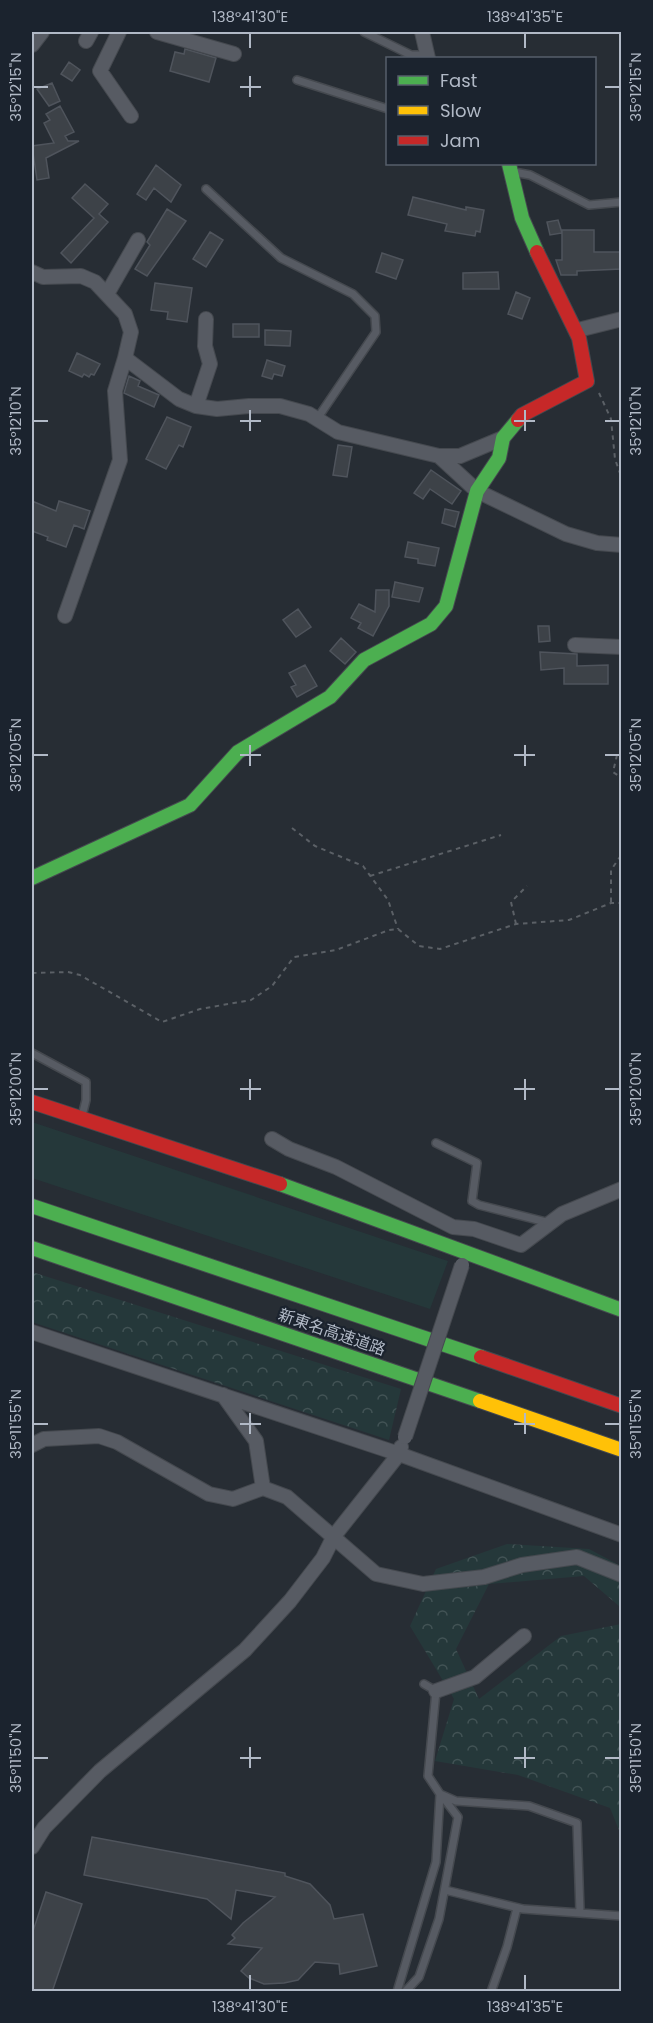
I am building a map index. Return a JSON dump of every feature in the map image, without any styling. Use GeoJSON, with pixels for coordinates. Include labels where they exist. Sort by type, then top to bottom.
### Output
{"type":"FeatureCollection","features":[{"type":"Feature","properties":{"kind":"main road"},"geometry":{"type":"LineString","coordinates":[[32,878],[190,805],[238,752],[330,697],[363,660],[431,624],[446,606],[477,491],[500,458],[503,438],[522,416],[587,381],[578,330],[555,289],[522,217],[512,168]]}},
{"type":"Feature","properties":{"kind":"main road"},"geometry":{"type":"LineString","coordinates":[[32,1102],[268,1180],[464,1259],[621,1310]]}},
{"type":"Feature","properties":{"kind":"main road","name":"新東名高速道路"},"geometry":{"type":"LineString","coordinates":[[32,1206],[280,1288],[621,1406]]}},
{"type":"Feature","properties":{"kind":"main road","name":"新東名高速道路"},"geometry":{"type":"LineString","coordinates":[[32,1248],[621,1450]]}},
{"type":"Feature","properties":{"kind":"street"},"geometry":{"type":"LineString","coordinates":[[32,45],[42,32]]}},
{"type":"Feature","properties":{"kind":"street"},"geometry":{"type":"LineString","coordinates":[[119,32],[100,71],[131,116]]}},
{"type":"Feature","properties":{"kind":"street"},"geometry":{"type":"LineString","coordinates":[[157,32],[234,54]]}},
{"type":"Feature","properties":{"kind":"street"},"geometry":{"type":"LineString","coordinates":[[422,32],[427,57]]}},
{"type":"Feature","properties":{"kind":"street"},"geometry":{"type":"LineString","coordinates":[[106,294],[138,240]]}},
{"type":"Feature","properties":{"kind":"street"},"geometry":{"type":"LineString","coordinates":[[32,272],[43,277],[81,276],[95,282],[125,314],[131,332],[126,358],[115,391],[120,460],[65,616]]}},
{"type":"Feature","properties":{"kind":"street"},"geometry":{"type":"LineString","coordinates":[[196,406],[210,364],[205,346],[206,319]]}},
{"type":"Feature","properties":{"kind":"street"},"geometry":{"type":"LineString","coordinates":[[578,330],[621,319]]}},
{"type":"Feature","properties":{"kind":"street"},"geometry":{"type":"LineString","coordinates":[[126,358],[179,399],[196,406],[217,410],[249,406],[280,406],[309,414],[338,432],[439,456],[460,456],[503,438]]}},
{"type":"Feature","properties":{"kind":"street"},"geometry":{"type":"LineString","coordinates":[[439,456],[477,491],[566,534],[597,543],[621,544]]}},
{"type":"Feature","properties":{"kind":"street"},"geometry":{"type":"LineString","coordinates":[[575,645],[621,647]]}},
{"type":"Feature","properties":{"kind":"street"},"geometry":{"type":"LineString","coordinates":[[272,1139],[289,1149],[346,1172],[453,1227],[474,1229],[521,1245],[562,1214],[621,1189]]}},
{"type":"Feature","properties":{"kind":"street"},"geometry":{"type":"LineString","coordinates":[[32,1847],[44,1828],[100,1771],[245,1650],[290,1601],[323,1558],[334,1536],[399,1454],[474,1229]]}},
{"type":"Feature","properties":{"kind":"street"},"geometry":{"type":"LineString","coordinates":[[32,1332],[399,1454],[621,1535]]}},
{"type":"Feature","properties":{"kind":"street"},"geometry":{"type":"LineString","coordinates":[[223,1395],[256,1441],[263,1488]]}},
{"type":"Feature","properties":{"kind":"street"},"geometry":{"type":"LineString","coordinates":[[32,1445],[44,1440],[99,1436],[117,1442],[209,1494],[232,1499],[263,1488],[287,1497],[376,1574],[423,1584],[484,1577],[522,1565],[577,1557],[621,1575]]}},
{"type":"Feature","properties":{"kind":"street"},"geometry":{"type":"LineString","coordinates":[[436,1691],[475,1677],[524,1636]]}},
{"type":"Feature","properties":{"kind":"lane"},"geometry":{"type":"LineString","coordinates":[[364,32],[411,55],[427,57]]}},
{"type":"Feature","properties":{"kind":"lane"},"geometry":{"type":"LineString","coordinates":[[297,80],[386,109]]}},
{"type":"Feature","properties":{"kind":"lane"},"geometry":{"type":"LineString","coordinates":[[512,168],[589,205],[621,202]]}},
{"type":"Feature","properties":{"kind":"lane"},"geometry":{"type":"LineString","coordinates":[[207,189],[281,258],[353,294],[375,316],[376,332],[318,419]]}},
{"type":"Feature","properties":{"kind":"lane"},"geometry":{"type":"LineString","coordinates":[[32,1053],[86,1082],[86,1100],[81,1118]]}},
{"type":"Feature","properties":{"kind":"lane"},"geometry":{"type":"LineString","coordinates":[[436,1143],[477,1163],[472,1200],[479,1205],[550,1223]]}},
{"type":"Feature","properties":{"kind":"lane"},"geometry":{"type":"LineString","coordinates":[[405,1992],[419,1977],[439,1919],[458,1817],[428,1776],[436,1691],[424,1684]]}},
{"type":"Feature","properties":{"kind":"lane"},"geometry":{"type":"LineString","coordinates":[[440,1794],[456,1801],[529,1806],[577,1823],[580,1912]]}},
{"type":"Feature","properties":{"kind":"lane"},"geometry":{"type":"LineString","coordinates":[[397,1992],[436,1862],[440,1794]]}},
{"type":"Feature","properties":{"kind":"lane"},"geometry":{"type":"LineString","coordinates":[[445,1890],[517,1908],[621,1916]]}},
{"type":"Feature","properties":{"kind":"lane"},"geometry":{"type":"LineString","coordinates":[[491,1992],[507,1947],[517,1908]]}},
{"type":"Feature","properties":{"kind":"path"},"geometry":{"type":"LineString","coordinates":[[597,387],[611,419],[615,459],[621,479]]}},
{"type":"Feature","properties":{"kind":"path"},"geometry":{"type":"LineString","coordinates":[[616,755],[613,772],[621,777]]}},
{"type":"Feature","properties":{"kind":"path"},"geometry":{"type":"LineString","coordinates":[[292,828],[315,846],[363,866],[388,900],[398,929],[419,946],[440,949],[516,924],[569,920],[611,903],[621,903]]}},
{"type":"Feature","properties":{"kind":"path"},"geometry":{"type":"LineString","coordinates":[[370,876],[501,835]]}},
{"type":"Feature","properties":{"kind":"path"},"geometry":{"type":"LineString","coordinates":[[611,903],[611,870],[621,854]]}},
{"type":"Feature","properties":{"kind":"path"},"geometry":{"type":"LineString","coordinates":[[516,924],[511,902],[528,886]]}},
{"type":"Feature","properties":{"kind":"path"},"geometry":{"type":"LineString","coordinates":[[32,972],[68,972],[80,975],[162,1022],[200,1010],[251,1000],[272,986],[294,957],[336,950],[398,929]]}},
{"type":"Feature","properties":{"kind":"green space"},"geometry":{"type":"Polygon","coordinates":[[[32,1122],[448,1261],[430,1309],[32,1178],[32,1122]]]}},
{"type":"Feature","properties":{"kind":"green space"},"geometry":{"type":"Polygon","coordinates":[[[32,1272],[401,1389],[389,1440],[32,1322],[32,1272]]]}},
{"type":"Feature","properties":{"kind":"green space"},"geometry":{"type":"Polygon","coordinates":[[[507,1544],[589,1549],[621,1566],[619,1606],[584,1576],[489,1584],[456,1649],[479,1699],[561,1636],[621,1624],[621,1835],[610,1808],[518,1775],[435,1761],[454,1699],[410,1626],[436,1569],[507,1544]]]}},
{"type":"Feature","properties":{"kind":"building"},"geometry":{"type":"Polygon","coordinates":[[[185,49],[216,58],[209,82],[170,71],[175,52],[184,54],[185,49]]]}},
{"type":"Feature","properties":{"kind":"building"},"geometry":{"type":"Polygon","coordinates":[[[69,62],[80,70],[72,81],[61,74],[69,62]]]}},
{"type":"Feature","properties":{"kind":"building"},"geometry":{"type":"Polygon","coordinates":[[[52,83],[60,101],[49,106],[37,89],[52,83]]]}},
{"type":"Feature","properties":{"kind":"building"},"geometry":{"type":"Polygon","coordinates":[[[60,106],[74,132],[65,136],[68,141],[79,141],[46,158],[49,178],[37,180],[32,146],[54,143],[44,123],[50,120],[46,114],[60,106]]]}},
{"type":"Feature","properties":{"kind":"building"},"geometry":{"type":"Polygon","coordinates":[[[156,165],[181,185],[171,202],[154,188],[146,200],[137,194],[156,165]]]}},
{"type":"Feature","properties":{"kind":"building"},"geometry":{"type":"Polygon","coordinates":[[[85,184],[108,204],[99,214],[108,222],[71,263],[61,253],[94,218],[72,198],[85,184]]]}},
{"type":"Feature","properties":{"kind":"building"},"geometry":{"type":"Polygon","coordinates":[[[413,197],[466,210],[466,207],[484,210],[480,232],[476,231],[475,236],[445,231],[447,224],[408,215],[413,197]]]}},
{"type":"Feature","properties":{"kind":"building"},"geometry":{"type":"Polygon","coordinates":[[[167,209],[186,221],[147,276],[135,269],[150,245],[147,242],[167,209]]]}},
{"type":"Feature","properties":{"kind":"building"},"geometry":{"type":"Polygon","coordinates":[[[558,220],[562,233],[550,235],[547,222],[558,220]]]}},
{"type":"Feature","properties":{"kind":"building"},"geometry":{"type":"Polygon","coordinates":[[[562,230],[594,230],[594,252],[621,252],[621,269],[577,271],[577,275],[561,275],[556,260],[562,260],[562,230]]]}},
{"type":"Feature","properties":{"kind":"building"},"geometry":{"type":"Polygon","coordinates":[[[210,232],[223,240],[206,267],[193,259],[210,232]]]}},
{"type":"Feature","properties":{"kind":"building"},"geometry":{"type":"Polygon","coordinates":[[[382,253],[403,260],[396,279],[376,272],[382,253]]]}},
{"type":"Feature","properties":{"kind":"building"},"geometry":{"type":"Polygon","coordinates":[[[498,272],[499,289],[463,289],[463,273],[498,272]]]}},
{"type":"Feature","properties":{"kind":"building"},"geometry":{"type":"Polygon","coordinates":[[[155,283],[192,288],[187,322],[167,319],[168,312],[151,310],[155,283]]]}},
{"type":"Feature","properties":{"kind":"building"},"geometry":{"type":"Polygon","coordinates":[[[516,292],[530,298],[522,319],[508,314],[516,292]]]}},
{"type":"Feature","properties":{"kind":"building"},"geometry":{"type":"Polygon","coordinates":[[[233,324],[259,324],[259,337],[233,337],[233,324]]]}},
{"type":"Feature","properties":{"kind":"building"},"geometry":{"type":"Polygon","coordinates":[[[265,330],[291,331],[290,346],[265,345],[265,330]]]}},
{"type":"Feature","properties":{"kind":"building"},"geometry":{"type":"Polygon","coordinates":[[[77,353],[100,364],[94,375],[91,374],[89,377],[84,374],[82,377],[69,371],[77,353]]]}},
{"type":"Feature","properties":{"kind":"building"},"geometry":{"type":"Polygon","coordinates":[[[267,360],[285,366],[282,376],[274,374],[272,379],[262,376],[267,360]]]}},
{"type":"Feature","properties":{"kind":"building"},"geometry":{"type":"Polygon","coordinates":[[[129,376],[140,381],[138,386],[159,395],[154,407],[124,393],[129,376]]]}},
{"type":"Feature","properties":{"kind":"building"},"geometry":{"type":"Polygon","coordinates":[[[167,417],[191,427],[183,447],[179,445],[166,469],[146,459],[167,417]]]}},
{"type":"Feature","properties":{"kind":"building"},"geometry":{"type":"Polygon","coordinates":[[[338,445],[352,447],[347,477],[333,475],[338,445]]]}},
{"type":"Feature","properties":{"kind":"building"},"geometry":{"type":"Polygon","coordinates":[[[431,470],[461,491],[452,504],[430,489],[423,499],[414,493],[431,470]]]}},
{"type":"Feature","properties":{"kind":"building"},"geometry":{"type":"Polygon","coordinates":[[[32,501],[56,511],[59,501],[90,511],[84,529],[74,525],[66,547],[47,540],[48,537],[32,531],[32,501]]]}},
{"type":"Feature","properties":{"kind":"building"},"geometry":{"type":"Polygon","coordinates":[[[445,509],[459,512],[455,527],[442,523],[445,509]]]}},
{"type":"Feature","properties":{"kind":"building"},"geometry":{"type":"Polygon","coordinates":[[[408,542],[439,548],[435,566],[418,563],[418,559],[405,557],[408,542]]]}},
{"type":"Feature","properties":{"kind":"building"},"geometry":{"type":"Polygon","coordinates":[[[395,582],[423,588],[419,602],[392,597],[395,582]]]}},
{"type":"Feature","properties":{"kind":"building"},"geometry":{"type":"Polygon","coordinates":[[[376,590],[389,590],[389,606],[373,636],[358,628],[361,623],[351,618],[359,604],[375,612],[376,590]]]}},
{"type":"Feature","properties":{"kind":"building"},"geometry":{"type":"Polygon","coordinates":[[[298,609],[311,627],[296,637],[283,620],[298,609]]]}},
{"type":"Feature","properties":{"kind":"building"},"geometry":{"type":"Polygon","coordinates":[[[538,626],[549,626],[550,641],[539,642],[538,626]]]}},
{"type":"Feature","properties":{"kind":"building"},"geometry":{"type":"Polygon","coordinates":[[[341,638],[356,652],[345,664],[330,651],[341,638]]]}},
{"type":"Feature","properties":{"kind":"building"},"geometry":{"type":"Polygon","coordinates":[[[540,652],[577,654],[577,666],[608,665],[608,684],[564,684],[564,668],[541,670],[540,652]]]}},
{"type":"Feature","properties":{"kind":"building"},"geometry":{"type":"Polygon","coordinates":[[[305,665],[317,686],[297,697],[291,687],[296,685],[289,673],[305,665]]]}},
{"type":"Feature","properties":{"kind":"building"},"geometry":{"type":"Polygon","coordinates":[[[92,1837],[285,1873],[285,1876],[310,1884],[330,1905],[334,1919],[363,1914],[377,1966],[340,1974],[339,1964],[315,1962],[298,1980],[264,1984],[249,1978],[241,1971],[262,1948],[228,1944],[235,1938],[232,1935],[243,1923],[275,1897],[236,1890],[231,1919],[207,1899],[84,1875],[92,1837]]]}},
{"type":"Feature","properties":{"kind":"building"},"geometry":{"type":"Polygon","coordinates":[[[46,1892],[82,1904],[52,1992],[32,1992],[32,1934],[46,1892]]]}},
{"type":"Feature","properties":{"kind":"traffic: fast"},"geometry":{"type":"LineString","coordinates":[[509,165],[522,218],[537,252]]}},
{"type":"Feature","properties":{"kind":"traffic: fast"},"geometry":{"type":"LineString","coordinates":[[32,878],[190,805],[238,752],[330,697],[364,660],[431,624],[446,606],[477,491],[499,458],[503,438],[518,420]]}},
{"type":"Feature","properties":{"kind":"traffic: fast"},"geometry":{"type":"LineString","coordinates":[[280,1184],[622,1310]]}},
{"type":"Feature","properties":{"kind":"traffic: fast"},"geometry":{"type":"LineString","coordinates":[[32,1206],[481,1357]]}},
{"type":"Feature","properties":{"kind":"traffic: fast"},"geometry":{"type":"LineString","coordinates":[[32,1248],[480,1401]]}},
{"type":"Feature","properties":{"kind":"traffic: slow"},"geometry":{"type":"LineString","coordinates":[[480,1401],[622,1450]]}},
{"type":"Feature","properties":{"kind":"traffic: jam"},"geometry":{"type":"LineString","coordinates":[[518,420],[522,415],[587,381],[579,338],[537,252]]}},
{"type":"Feature","properties":{"kind":"traffic: jam"},"geometry":{"type":"LineString","coordinates":[[32,1102],[280,1184]]}},
{"type":"Feature","properties":{"kind":"traffic: jam"},"geometry":{"type":"LineString","coordinates":[[481,1357],[622,1406]]}}]}
